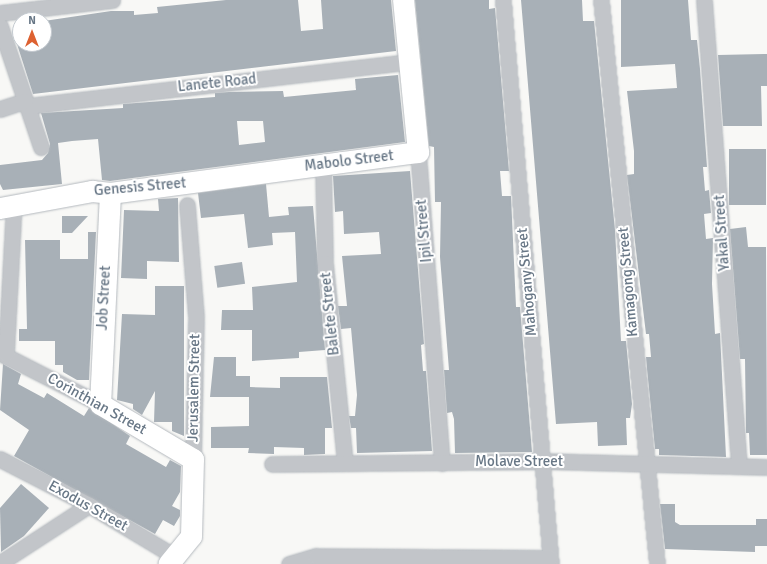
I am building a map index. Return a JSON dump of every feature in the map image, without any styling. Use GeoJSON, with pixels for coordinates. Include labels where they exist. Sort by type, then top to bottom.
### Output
{"type":"FeatureCollection","features":[{"type":"Feature","properties":{"kind":"street"},"geometry":{"type":"LineString","coordinates":[[0,13],[112,0]]}},
{"type":"Feature","properties":{"kind":"street","name":"Ipil Street"},"geometry":{"type":"LineString","coordinates":[[403,0],[418,152],[442,463]]}},
{"type":"Feature","properties":{"kind":"street","name":"Mahogany Street"},"geometry":{"type":"LineString","coordinates":[[503,0],[550,561]]}},
{"type":"Feature","properties":{"kind":"street","name":"Kamagong Street"},"geometry":{"type":"LineString","coordinates":[[601,0],[645,465],[657,564]]}},
{"type":"Feature","properties":{"kind":"street","name":"Yakal Street"},"geometry":{"type":"LineString","coordinates":[[704,0],[739,466]]}},
{"type":"Feature","properties":{"kind":"street"},"geometry":{"type":"LineString","coordinates":[[0,26],[41,147]]}},
{"type":"Feature","properties":{"kind":"street","name":"Lanete Road"},"geometry":{"type":"LineString","coordinates":[[0,109],[26,104],[408,62]]}},
{"type":"Feature","properties":{"kind":"street","name":"Mabolo Street"},"geometry":{"type":"LineString","coordinates":[[281,170],[418,152]]}},
{"type":"Feature","properties":{"kind":"street","name":"Balete Street"},"geometry":{"type":"LineString","coordinates":[[322,165],[325,263],[345,463]]}},
{"type":"Feature","properties":{"kind":"street","name":"Genesis Street"},"geometry":{"type":"LineString","coordinates":[[7,205],[92,191],[110,192],[281,170]]}},
{"type":"Feature","properties":{"kind":"street","name":"Job Street"},"geometry":{"type":"LineString","coordinates":[[100,404],[110,192]]}},
{"type":"Feature","properties":{"kind":"street"},"geometry":{"type":"LineString","coordinates":[[3,353],[7,205]]}},
{"type":"Feature","properties":{"kind":"street","name":"Jerusalem Street"},"geometry":{"type":"LineString","coordinates":[[171,560],[191,536],[196,318],[187,205]]}},
{"type":"Feature","properties":{"kind":"street","name":"Corinthian Street"},"geometry":{"type":"LineString","coordinates":[[3,353],[100,404],[193,459]]}},
{"type":"Feature","properties":{"kind":"street","name":"Exodus Street"},"geometry":{"type":"LineString","coordinates":[[0,459],[89,506],[171,560]]}},
{"type":"Feature","properties":{"kind":"street","name":"Molave Street"},"geometry":{"type":"LineString","coordinates":[[272,464],[542,461],[645,465],[767,467]]}},
{"type":"Feature","properties":{"kind":"street"},"geometry":{"type":"LineString","coordinates":[[0,563],[89,506]]}},
{"type":"Feature","properties":{"kind":"street"},"geometry":{"type":"LineString","coordinates":[[289,564],[316,556],[550,561]]}},
{"type":"Feature","properties":{"kind":"building"},"geometry":{"type":"Polygon","coordinates":[[[226,0],[298,0],[301,31],[323,29],[321,0],[391,0],[396,51],[33,94],[20,52],[52,52],[52,20],[111,11],[134,11],[134,15],[158,13],[157,7],[226,0]]]}},
{"type":"Feature","properties":{"kind":"building"},"geometry":{"type":"Polygon","coordinates":[[[415,0],[489,0],[489,9],[495,8],[509,171],[500,171],[502,196],[511,196],[516,307],[520,307],[532,452],[455,453],[454,419],[452,412],[447,413],[444,370],[449,370],[440,257],[441,202],[435,202],[434,147],[429,146],[415,0]]]}},
{"type":"Feature","properties":{"kind":"building"},"geometry":{"type":"Polygon","coordinates":[[[521,0],[582,0],[583,21],[594,21],[615,230],[621,341],[626,341],[632,404],[630,418],[626,418],[627,445],[598,446],[597,422],[556,424],[521,0]]]}},
{"type":"Feature","properties":{"kind":"building"},"geometry":{"type":"Polygon","coordinates":[[[621,0],[688,0],[691,40],[697,40],[700,69],[707,167],[703,167],[705,191],[709,190],[711,213],[704,214],[706,239],[713,238],[712,284],[715,334],[720,333],[726,457],[659,455],[659,449],[655,449],[646,357],[651,357],[649,334],[646,334],[627,175],[634,174],[634,151],[627,91],[677,88],[675,64],[621,67],[621,0]]]}},
{"type":"Feature","properties":{"kind":"building"},"geometry":{"type":"Polygon","coordinates":[[[767,54],[767,86],[761,86],[762,126],[723,126],[718,55],[767,54]]]}},
{"type":"Feature","properties":{"kind":"building"},"geometry":{"type":"Polygon","coordinates":[[[398,75],[405,142],[110,181],[102,180],[98,139],[72,141],[58,143],[62,184],[3,190],[0,184],[0,165],[42,160],[48,153],[50,144],[41,113],[123,108],[123,104],[215,97],[215,93],[283,91],[284,97],[356,90],[355,79],[398,75]],[[237,121],[239,145],[265,142],[263,121],[237,121]]]}},
{"type":"Feature","properties":{"kind":"building"},"geometry":{"type":"Polygon","coordinates":[[[729,149],[766,149],[766,205],[729,205],[729,149]]]}},
{"type":"Feature","properties":{"kind":"building"},"geometry":{"type":"Polygon","coordinates":[[[410,171],[424,344],[421,345],[423,371],[426,371],[432,451],[357,453],[356,428],[351,428],[349,416],[355,416],[357,395],[351,328],[341,329],[338,306],[347,306],[342,256],[381,254],[379,232],[344,234],[343,211],[335,212],[333,176],[410,171]]]}},
{"type":"Feature","properties":{"kind":"building"},"geometry":{"type":"Polygon","coordinates":[[[266,184],[269,217],[289,215],[288,207],[313,206],[325,350],[299,352],[299,358],[252,361],[252,330],[221,330],[222,310],[253,310],[252,287],[297,282],[295,232],[272,233],[273,245],[248,248],[244,214],[201,218],[198,193],[266,184]]]}},
{"type":"Feature","properties":{"kind":"building"},"geometry":{"type":"Polygon","coordinates":[[[178,198],[179,262],[147,261],[147,279],[121,278],[124,210],[159,211],[158,199],[178,198]]]}},
{"type":"Feature","properties":{"kind":"building"},"geometry":{"type":"Polygon","coordinates":[[[62,216],[88,216],[72,233],[62,233],[62,216]]]}},
{"type":"Feature","properties":{"kind":"building"},"geometry":{"type":"Polygon","coordinates":[[[746,227],[748,247],[766,247],[767,455],[750,455],[749,433],[746,433],[745,359],[740,359],[730,229],[746,227]]]}},
{"type":"Feature","properties":{"kind":"building"},"geometry":{"type":"Polygon","coordinates":[[[88,232],[96,232],[89,380],[77,380],[63,372],[63,365],[55,365],[55,341],[19,341],[19,329],[27,329],[25,240],[60,240],[60,259],[88,259],[88,232]]]}},
{"type":"Feature","properties":{"kind":"building"},"geometry":{"type":"Polygon","coordinates":[[[242,262],[245,284],[217,288],[214,266],[242,262]]]}},
{"type":"Feature","properties":{"kind":"building"},"geometry":{"type":"Polygon","coordinates":[[[155,286],[184,286],[184,436],[172,431],[172,422],[154,422],[155,391],[142,415],[133,409],[133,404],[117,400],[122,314],[155,315],[155,286]]]}},
{"type":"Feature","properties":{"kind":"building"},"geometry":{"type":"Polygon","coordinates":[[[214,357],[236,357],[236,376],[250,376],[250,387],[280,388],[280,377],[327,377],[332,428],[325,428],[325,454],[304,455],[304,448],[274,447],[274,454],[248,453],[249,448],[211,448],[211,427],[249,426],[249,397],[210,397],[214,357]]]}},
{"type":"Feature","properties":{"kind":"building"},"geometry":{"type":"Polygon","coordinates":[[[3,364],[21,374],[18,384],[44,398],[47,393],[84,416],[89,408],[130,436],[126,444],[166,467],[170,460],[181,466],[180,492],[172,506],[180,510],[180,516],[174,526],[163,520],[155,534],[14,456],[29,430],[0,410],[3,364]]]}},
{"type":"Feature","properties":{"kind":"building"},"geometry":{"type":"Polygon","coordinates":[[[21,484],[49,508],[24,536],[1,552],[0,508],[21,484]]]}},
{"type":"Feature","properties":{"kind":"building"},"geometry":{"type":"Polygon","coordinates":[[[660,504],[675,504],[675,522],[680,525],[756,525],[756,519],[767,519],[767,546],[755,546],[755,552],[665,549],[660,504]]]}}]}
